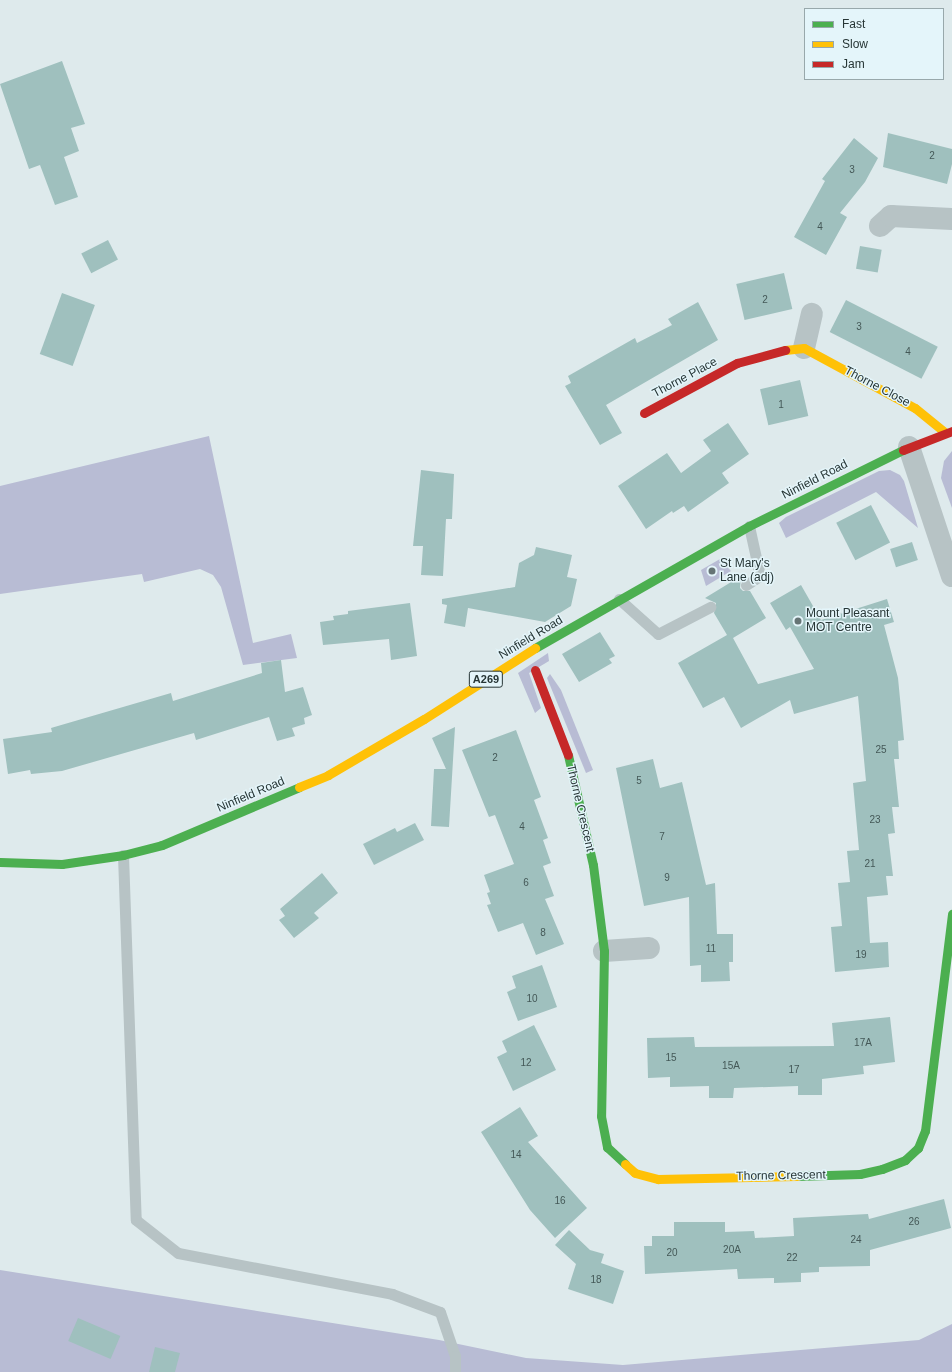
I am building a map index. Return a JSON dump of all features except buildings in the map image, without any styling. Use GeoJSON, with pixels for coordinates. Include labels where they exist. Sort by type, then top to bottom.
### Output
{"type":"FeatureCollection","features":[{"type":"Feature","properties":{"kind":"street"},"geometry":{"type":"LineString","coordinates":[[880,226],[891,216],[952,219]]}},
{"type":"Feature","properties":{"kind":"street"},"geometry":{"type":"LineString","coordinates":[[804,348],[812,314]]}},
{"type":"Feature","properties":{"kind":"street","name":"Thorne Place"},"geometry":{"type":"LineString","coordinates":[[644,413],[738,363],[774,351],[804,348]]}},
{"type":"Feature","properties":{"kind":"street","name":"Thorne Close"},"geometry":{"type":"LineString","coordinates":[[804,348],[915,408],[948,432]]}},
{"type":"Feature","properties":{"kind":"street","name":"Ninfield Road"},"geometry":{"type":"LineString","coordinates":[[0,862],[62,864],[123,855],[162,845],[328,775],[620,599],[749,526],[909,447],[948,432]]}},
{"type":"Feature","properties":{"kind":"street"},"geometry":{"type":"LineString","coordinates":[[909,447],[952,576]]}},
{"type":"Feature","properties":{"kind":"street","name":"Thorne Crescent"},"geometry":{"type":"LineString","coordinates":[[535,670],[571,764],[593,865],[604,951],[602,1116],[607,1147],[621,1162],[635,1173],[658,1179],[860,1174],[905,1160],[918,1148],[925,1131],[952,914]]}},
{"type":"Feature","properties":{"kind":"street"},"geometry":{"type":"LineString","coordinates":[[604,951],[649,948]]}},
{"type":"Feature","properties":{"kind":"lane"},"geometry":{"type":"LineString","coordinates":[[746,585],[760,576],[749,526]]}},
{"type":"Feature","properties":{"kind":"lane"},"geometry":{"type":"LineString","coordinates":[[620,599],[658,634],[710,607]]}},
{"type":"Feature","properties":{"kind":"lane"},"geometry":{"type":"LineString","coordinates":[[123,855],[136,1220],[178,1253],[392,1294],[440,1312],[455,1356],[455,1372]]}},
{"type":"Feature","properties":{"kind":"shaded area"},"geometry":{"type":"Polygon","coordinates":[[[209,436],[253,643],[291,634],[297,658],[243,665],[221,587],[213,575],[200,569],[144,582],[142,574],[0,594],[0,486],[209,436]]]}},
{"type":"Feature","properties":{"kind":"shaded area"},"geometry":{"type":"Polygon","coordinates":[[[952,451],[952,508],[941,478],[944,461],[952,451]]]}},
{"type":"Feature","properties":{"kind":"shaded area"},"geometry":{"type":"Polygon","coordinates":[[[890,470],[900,475],[904,481],[918,528],[876,492],[786,538],[779,523],[786,517],[879,471],[890,470]]]}},
{"type":"Feature","properties":{"kind":"shaded area"},"geometry":{"type":"Polygon","coordinates":[[[720,559],[731,571],[706,586],[701,570],[720,559]]]}},
{"type":"Feature","properties":{"kind":"shaded area"},"geometry":{"type":"Polygon","coordinates":[[[548,653],[549,661],[529,673],[541,708],[535,713],[518,673],[548,653]]]}},
{"type":"Feature","properties":{"kind":"shaded area"},"geometry":{"type":"Polygon","coordinates":[[[550,674],[561,690],[593,770],[586,773],[547,678],[550,674]]]}},
{"type":"Feature","properties":{"kind":"shaded area"},"geometry":{"type":"Polygon","coordinates":[[[0,1270],[439,1340],[526,1358],[623,1365],[919,1340],[952,1324],[952,1372],[0,1372],[0,1270]]]}},
{"type":"Feature","properties":{"kind":"traffic: fast"},"geometry":{"type":"LineString","coordinates":[[535,648],[749,526],[903,450]]}},
{"type":"Feature","properties":{"kind":"traffic: fast"},"geometry":{"type":"LineString","coordinates":[[568,755],[593,865],[604,951],[601,1116],[607,1147],[625,1164]]}},
{"type":"Feature","properties":{"kind":"traffic: fast"},"geometry":{"type":"LineString","coordinates":[[0,862],[62,864],[123,855],[162,845],[299,787]]}},
{"type":"Feature","properties":{"kind":"traffic: fast"},"geometry":{"type":"LineString","coordinates":[[797,1176],[860,1174],[882,1169],[905,1160],[918,1148],[925,1131],[952,914]]}},
{"type":"Feature","properties":{"kind":"traffic: slow"},"geometry":{"type":"LineString","coordinates":[[785,350],[804,348],[915,408],[945,432]]}},
{"type":"Feature","properties":{"kind":"traffic: slow"},"geometry":{"type":"LineString","coordinates":[[299,787],[328,775],[424,719],[535,648]]}},
{"type":"Feature","properties":{"kind":"traffic: slow"},"geometry":{"type":"LineString","coordinates":[[625,1164],[635,1173],[658,1179],[797,1176]]}},
{"type":"Feature","properties":{"kind":"traffic: jam"},"geometry":{"type":"LineString","coordinates":[[644,413],[737,363],[785,350]]}},
{"type":"Feature","properties":{"kind":"traffic: jam"},"geometry":{"type":"LineString","coordinates":[[903,450],[952,431]]}},
{"type":"Feature","properties":{"kind":"traffic: jam"},"geometry":{"type":"LineString","coordinates":[[535,670],[568,755]]}},
{"type":"Feature","properties":{"kind":"place","name":"St Mary's Lane (adj)"},"geometry":{"type":"Point","coordinates":[712,571]}},
{"type":"Feature","properties":{"kind":"place","name":"Mount Pleasant MOT Centre"},"geometry":{"type":"Point","coordinates":[798,621]}}]}
